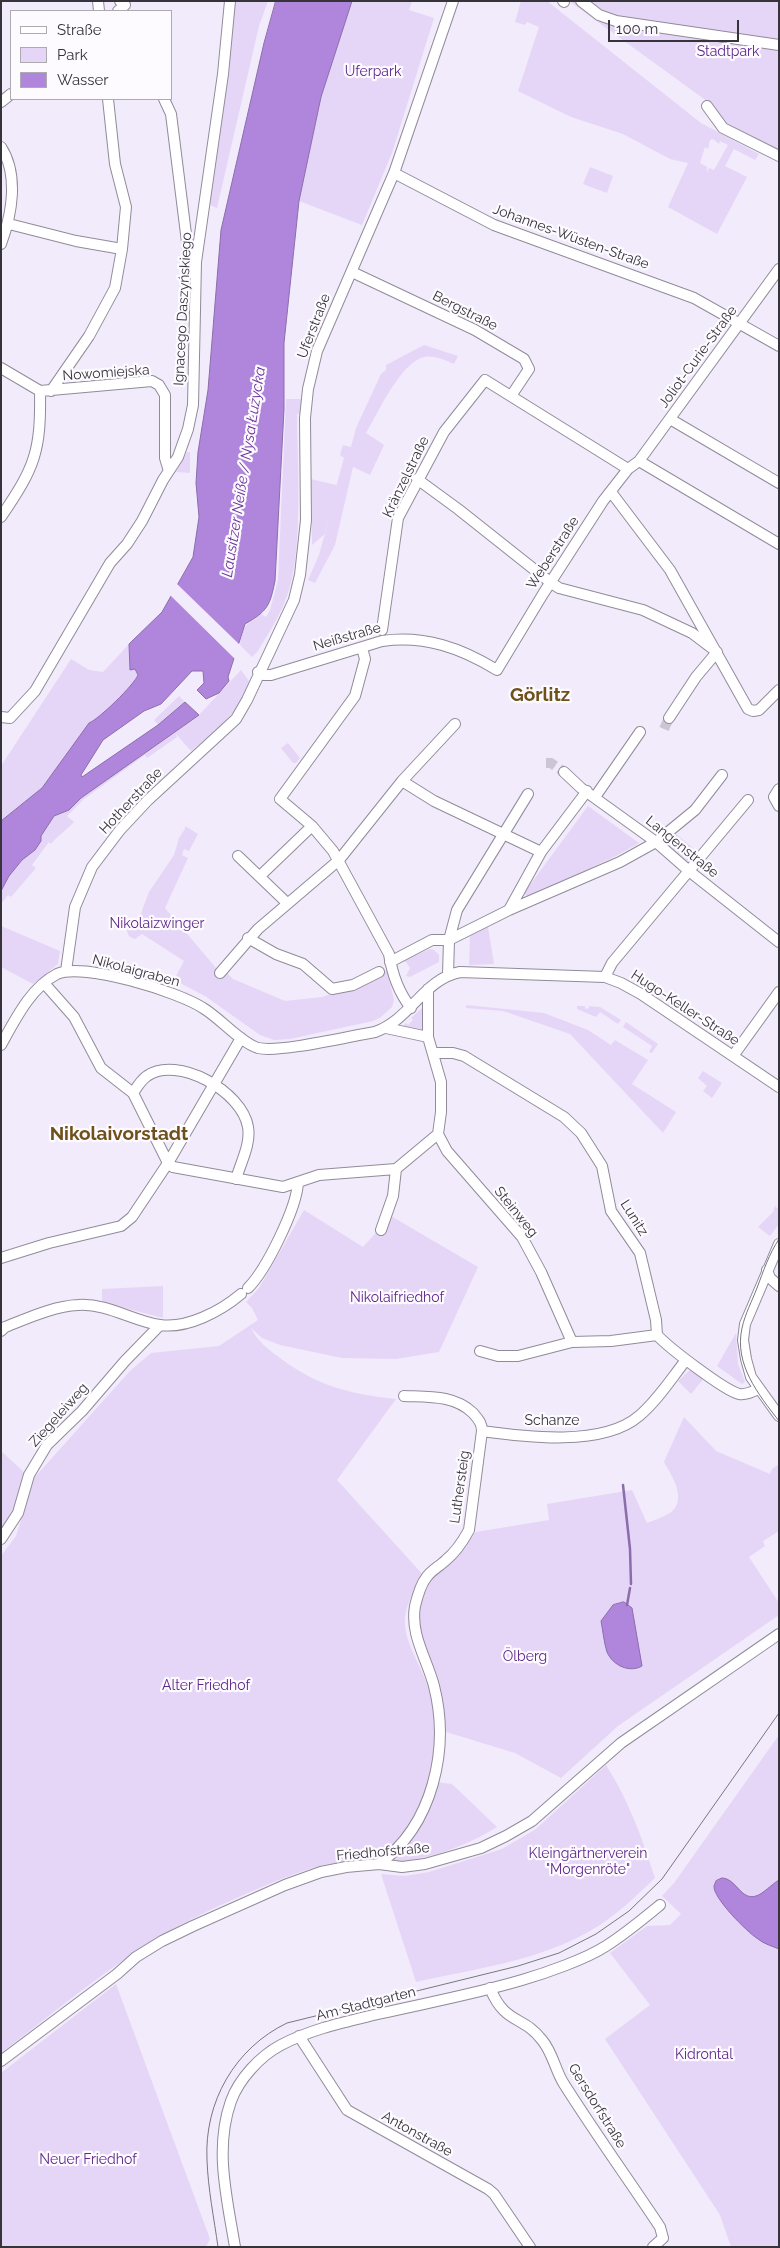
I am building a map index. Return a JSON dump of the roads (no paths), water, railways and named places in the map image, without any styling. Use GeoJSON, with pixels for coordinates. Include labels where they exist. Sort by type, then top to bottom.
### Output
{"type":"FeatureCollection","features":[{"type":"Feature","properties":{"kind":"street","name":"Ignacego Daszyńskiego"},"geometry":{"type":"LineString","coordinates":[[1,717],[10,718],[35,690],[110,563],[127,544],[147,513],[178,457],[188,429],[193,405],[196,262],[223,74],[230,1]]}},
{"type":"Feature","properties":{"kind":"street","name":"Uferstraße"},"geometry":{"type":"LineString","coordinates":[[258,672],[294,600],[298,585],[306,520],[304,442],[308,389],[317,351],[394,173],[453,1]]}},
{"type":"Feature","properties":{"kind":"street"},"geometry":{"type":"LineString","coordinates":[[581,1],[599,15],[616,21],[779,45]]}},
{"type":"Feature","properties":{"kind":"street"},"geometry":{"type":"LineString","coordinates":[[51,391],[89,336],[115,288],[122,249],[126,207],[115,164],[108,100]]}},
{"type":"Feature","properties":{"kind":"street"},"geometry":{"type":"LineString","coordinates":[[164,100],[171,114],[189,258],[196,262]]}},
{"type":"Feature","properties":{"kind":"street"},"geometry":{"type":"LineString","coordinates":[[707,106],[724,128],[779,156]]}},
{"type":"Feature","properties":{"kind":"street"},"geometry":{"type":"LineString","coordinates":[[1,147],[6,155],[12,190],[9,224],[1,244]]}},
{"type":"Feature","properties":{"kind":"street","name":"Johannes-Wüsten-Straße"},"geometry":{"type":"LineString","coordinates":[[394,173],[494,225],[680,292],[740,323],[779,346]]}},
{"type":"Feature","properties":{"kind":"street"},"geometry":{"type":"LineString","coordinates":[[9,224],[76,241],[122,249]]}},
{"type":"Feature","properties":{"kind":"street","name":"Joliot-Curie-Straße"},"geometry":{"type":"LineString","coordinates":[[640,461],[779,268]]}},
{"type":"Feature","properties":{"kind":"street","name":"Bergstraße"},"geometry":{"type":"LineString","coordinates":[[352,272],[475,330],[524,359],[529,369],[511,396]]}},
{"type":"Feature","properties":{"kind":"street","name":"Nowomiejska"},"geometry":{"type":"LineString","coordinates":[[1,368],[40,390],[51,391],[152,381],[159,385],[165,396],[166,458],[169,472]]}},
{"type":"Feature","properties":{"kind":"street","name":"Kränzelstraße"},"geometry":{"type":"LineString","coordinates":[[382,634],[398,518],[417,479],[444,432],[486,380],[511,396]]}},
{"type":"Feature","properties":{"kind":"street"},"geometry":{"type":"LineString","coordinates":[[1,517],[22,486],[35,460],[39,441],[40,390]]}},
{"type":"Feature","properties":{"kind":"street"},"geometry":{"type":"LineString","coordinates":[[511,396],[628,469]]}},
{"type":"Feature","properties":{"kind":"street"},"geometry":{"type":"LineString","coordinates":[[670,420],[779,483]]}},
{"type":"Feature","properties":{"kind":"street"},"geometry":{"type":"LineString","coordinates":[[640,461],[779,544]]}},
{"type":"Feature","properties":{"kind":"street","name":"Weberstraße"},"geometry":{"type":"LineString","coordinates":[[499,667],[550,582],[603,501],[628,469],[640,461]]}},
{"type":"Feature","properties":{"kind":"street"},"geometry":{"type":"LineString","coordinates":[[417,479],[458,508],[560,588],[643,610],[692,633],[717,652]]}},
{"type":"Feature","properties":{"kind":"street"},"geometry":{"type":"LineString","coordinates":[[611,492],[670,570],[750,711],[756,711],[779,690]]}},
{"type":"Feature","properties":{"kind":"street","name":"Neißstraße"},"geometry":{"type":"LineString","coordinates":[[258,672],[264,675],[271,675],[362,648],[382,634],[398,639],[422,640],[444,644],[472,655],[497,670],[499,667]]}},
{"type":"Feature","properties":{"kind":"street"},"geometry":{"type":"LineString","coordinates":[[362,648],[365,659],[355,696],[280,799],[312,826],[339,860],[375,925],[389,954],[387,966],[411,1008]]}},
{"type":"Feature","properties":{"kind":"street"},"geometry":{"type":"LineString","coordinates":[[669,718],[696,677],[717,652]]}},
{"type":"Feature","properties":{"kind":"street","name":"Hotherstraße"},"geometry":{"type":"LineString","coordinates":[[66,971],[75,907],[92,867],[120,830],[148,800],[236,718],[247,700],[258,672]]}},
{"type":"Feature","properties":{"kind":"street"},"geometry":{"type":"LineString","coordinates":[[220,973],[248,938],[339,860],[402,781],[454,724]]}},
{"type":"Feature","properties":{"kind":"street"},"geometry":{"type":"LineString","coordinates":[[509,910],[541,852],[591,794],[640,732]]}},
{"type":"Feature","properties":{"kind":"street","name":"Langenstraße"},"geometry":{"type":"LineString","coordinates":[[564,775],[656,842],[689,871],[779,942]]}},
{"type":"Feature","properties":{"kind":"street"},"geometry":{"type":"LineString","coordinates":[[248,938],[276,954],[303,964],[332,989],[353,985],[432,940],[449,940],[509,910],[603,869],[656,842],[695,810],[722,775]]}},
{"type":"Feature","properties":{"kind":"street"},"geometry":{"type":"LineString","coordinates":[[402,781],[434,801],[541,852]]}},
{"type":"Feature","properties":{"kind":"street"},"geometry":{"type":"LineString","coordinates":[[779,789],[774,797],[779,806]]}},
{"type":"Feature","properties":{"kind":"street"},"geometry":{"type":"LineString","coordinates":[[448,974],[449,940],[457,910],[528,794]]}},
{"type":"Feature","properties":{"kind":"street"},"geometry":{"type":"LineString","coordinates":[[605,978],[612,963],[748,800]]}},
{"type":"Feature","properties":{"kind":"street"},"geometry":{"type":"LineString","coordinates":[[260,876],[312,826]]}},
{"type":"Feature","properties":{"kind":"street"},"geometry":{"type":"LineString","coordinates":[[238,856],[287,903]]}},
{"type":"Feature","properties":{"kind":"street","name":"Nikolaigraben"},"geometry":{"type":"LineString","coordinates":[[66,971],[76,970],[124,979],[182,996],[202,1007],[253,1046],[268,1049],[375,1032],[386,1028],[411,1008],[428,989],[448,974]]}},
{"type":"Feature","properties":{"kind":"street"},"geometry":{"type":"LineString","coordinates":[[1,1045],[15,1020],[39,986],[66,971]]}},
{"type":"Feature","properties":{"kind":"street","name":"Hugo-Keller-Straße"},"geometry":{"type":"LineString","coordinates":[[448,974],[460,972],[605,978],[621,983],[641,994],[779,1087]]}},
{"type":"Feature","properties":{"kind":"street"},"geometry":{"type":"LineString","coordinates":[[44,983],[74,1017],[101,1068],[133,1094],[168,1163],[173,1167],[186,1170],[274,1186],[298,1182],[318,1175],[396,1168],[438,1134],[442,1112],[440,1082],[434,1053],[428,1037],[428,989]]}},
{"type":"Feature","properties":{"kind":"street"},"geometry":{"type":"LineString","coordinates":[[733,1056],[779,992]]}},
{"type":"Feature","properties":{"kind":"street","name":"Nikolaigraben"},"geometry":{"type":"LineString","coordinates":[[386,1028],[428,1037]]}},
{"type":"Feature","properties":{"kind":"street"},"geometry":{"type":"LineString","coordinates":[[1,1258],[49,1242],[121,1226],[132,1217],[168,1163],[241,1038]]}},
{"type":"Feature","properties":{"kind":"street","name":"Lunitz"},"geometry":{"type":"LineString","coordinates":[[434,1053],[453,1053],[464,1056],[496,1074],[573,1125],[602,1166],[611,1211],[640,1253],[655,1312],[657,1335]]}},
{"type":"Feature","properties":{"kind":"street"},"geometry":{"type":"LineString","coordinates":[[133,1094],[147,1076],[163,1070],[193,1075],[214,1083],[232,1096],[248,1124],[247,1144],[236,1178]]}},
{"type":"Feature","properties":{"kind":"street","name":"Steinweg"},"geometry":{"type":"LineString","coordinates":[[438,1134],[447,1151],[522,1237],[541,1272],[572,1342]]}},
{"type":"Feature","properties":{"kind":"street"},"geometry":{"type":"LineString","coordinates":[[381,1230],[393,1196],[396,1168]]}},
{"type":"Feature","properties":{"kind":"street"},"geometry":{"type":"LineString","coordinates":[[2,1328],[52,1310],[78,1304],[103,1306],[160,1325],[184,1324],[225,1306],[244,1291],[266,1263],[297,1196],[298,1182]]}},
{"type":"Feature","properties":{"kind":"street"},"geometry":{"type":"LineString","coordinates":[[779,1244],[767,1270],[744,1334],[746,1363],[758,1389],[779,1416]]}},
{"type":"Feature","properties":{"kind":"street"},"geometry":{"type":"LineString","coordinates":[[767,1270],[775,1283]]}},
{"type":"Feature","properties":{"kind":"street","name":"Ziegeleiweg"},"geometry":{"type":"LineString","coordinates":[[1,1539],[18,1513],[29,1475],[47,1445],[82,1411],[125,1360],[160,1325]]}},
{"type":"Feature","properties":{"kind":"street"},"geometry":{"type":"LineString","coordinates":[[480,1351],[498,1356],[518,1356],[572,1342],[611,1341],[657,1335],[686,1360],[741,1394],[758,1389]]}},
{"type":"Feature","properties":{"kind":"street","name":"Schanze"},"geometry":{"type":"LineString","coordinates":[[482,1431],[571,1437],[608,1432],[622,1427],[640,1416],[686,1360]]}},
{"type":"Feature","properties":{"kind":"street"},"geometry":{"type":"LineString","coordinates":[[404,1396],[444,1398],[459,1402],[479,1420],[482,1431]]}},
{"type":"Feature","properties":{"kind":"street","name":"Luthersteig"},"geometry":{"type":"LineString","coordinates":[[379,1864],[395,1853],[408,1837],[424,1811],[434,1781],[440,1723],[434,1686],[414,1631],[415,1606],[426,1578],[447,1559],[469,1530],[482,1431]]}},
{"type":"Feature","properties":{"kind":"street","name":"Friedhofstraße"},"geometry":{"type":"LineString","coordinates":[[1,2061],[117,1974],[136,1957],[162,1941],[285,1885],[329,1871],[379,1864],[402,1867],[425,1864],[481,1848],[506,1836],[532,1821],[621,1744],[779,1634]]}},
{"type":"Feature","properties":{"kind":"street","name":"Am Stadtgarten"},"geometry":{"type":"LineString","coordinates":[[235,2247],[221,2156],[223,2132],[232,2100],[251,2070],[269,2052],[299,2036],[343,2022],[523,1980],[604,1947],[660,1905]]}},
{"type":"Feature","properties":{"kind":"street","name":"Gersdorfstraße"},"geometry":{"type":"LineString","coordinates":[[490,1988],[496,2004],[507,2016],[536,2033],[546,2046],[562,2082],[660,2227],[663,2234],[657,2244]]}},
{"type":"Feature","properties":{"kind":"street","name":"Antonstraße"},"geometry":{"type":"LineString","coordinates":[[299,2036],[347,2110],[488,2189],[494,2194],[530,2247]]}},
{"type":"Feature","properties":{"kind":"water","name":"Lausitzer Neiße / Nysa Łużycka"},"geometry":{"type":"Polygon","coordinates":[[[276,1],[352,1],[321,97],[299,201],[284,343],[284,409],[275,581],[271,596],[267,607],[245,624],[228,677],[229,681],[219,693],[206,699],[197,690],[204,683],[203,671],[192,671],[161,704],[144,711],[103,740],[81,775],[82,777],[158,725],[185,702],[199,715],[81,798],[69,810],[54,816],[41,836],[41,841],[35,850],[22,860],[9,876],[1,891],[1,821],[42,788],[89,723],[108,709],[135,680],[138,675],[135,669],[130,670],[129,644],[162,612],[193,557],[199,517],[196,483],[198,452],[208,390],[221,230],[264,43],[276,1]]]}},
{"type":"Feature","properties":{"kind":"water"},"geometry":{"type":"Polygon","coordinates":[[[624,1602],[632,1608],[642,1666],[632,1669],[622,1667],[610,1657],[605,1645],[601,1621],[613,1605],[624,1602]]]}},
{"type":"Feature","properties":{"kind":"water"},"geometry":{"type":"Polygon","coordinates":[[[722,1878],[727,1879],[742,1893],[751,1897],[762,1893],[779,1880],[779,1949],[753,1935],[725,1906],[715,1891],[714,1886],[716,1881],[722,1878]]]}},
{"type":"Feature","properties":{"kind":"waterway"},"geometry":{"type":"LineString","coordinates":[[623,1485],[630,1549],[631,1584]]}},
{"type":"Feature","properties":{"kind":"waterway"},"geometry":{"type":"LineString","coordinates":[[627,1605],[630,1588]]}},
{"type":"Feature","properties":{"kind":"tunnel"},"geometry":{"type":"LineString","coordinates":[[664,729],[669,718]]}},
{"type":"Feature","properties":{"kind":"tunnel"},"geometry":{"type":"LineString","coordinates":[[546,763],[551,763],[564,772]]}},
{"type":"Feature","properties":{"kind":"tram line"},"geometry":{"type":"LineString","coordinates":[[779,1239],[769,1257],[747,1313],[740,1341],[741,1354],[750,1378],[763,1400],[779,1421]]}},
{"type":"Feature","properties":{"kind":"tram line"},"geometry":{"type":"LineString","coordinates":[[218,2247],[210,2193],[207,2138],[217,2098],[226,2079],[252,2047],[287,2023],[518,1966],[559,1953],[596,1934],[629,1911],[662,1879],[779,1713]]}},
{"type":"Feature","properties":{"kind":"district","name":"Görlitz"},"geometry":{"type":"Point","coordinates":[540,695]}},
{"type":"Feature","properties":{"kind":"district","name":"Nikolaivorstadt"},"geometry":{"type":"Point","coordinates":[119,1134]}},
{"type":"Feature","properties":{"kind":"park label","name":"Stadtpark"},"geometry":{"type":"Point","coordinates":[728,52]}},
{"type":"Feature","properties":{"kind":"park label","name":"Uferpark"},"geometry":{"type":"Point","coordinates":[373,72]}},
{"type":"Feature","properties":{"kind":"park label","name":"Nikolaizwinger"},"geometry":{"type":"Point","coordinates":[157,924]}},
{"type":"Feature","properties":{"kind":"park label","name":"Nikolaifriedhof"},"geometry":{"type":"Point","coordinates":[397,1298]}},
{"type":"Feature","properties":{"kind":"park label","name":"Ölberg"},"geometry":{"type":"Point","coordinates":[525,1657]}},
{"type":"Feature","properties":{"kind":"park label","name":"Alter Friedhof"},"geometry":{"type":"Point","coordinates":[206,1686]}},
{"type":"Feature","properties":{"kind":"park label","name":"Kleingärtnerverein \"Morgenröte\""},"geometry":{"type":"Point","coordinates":[588,1862]}},
{"type":"Feature","properties":{"kind":"park label","name":"Kidrontal"},"geometry":{"type":"Point","coordinates":[704,2055]}},
{"type":"Feature","properties":{"kind":"park label","name":"Neuer Friedhof"},"geometry":{"type":"Point","coordinates":[88,2160]}}]}
